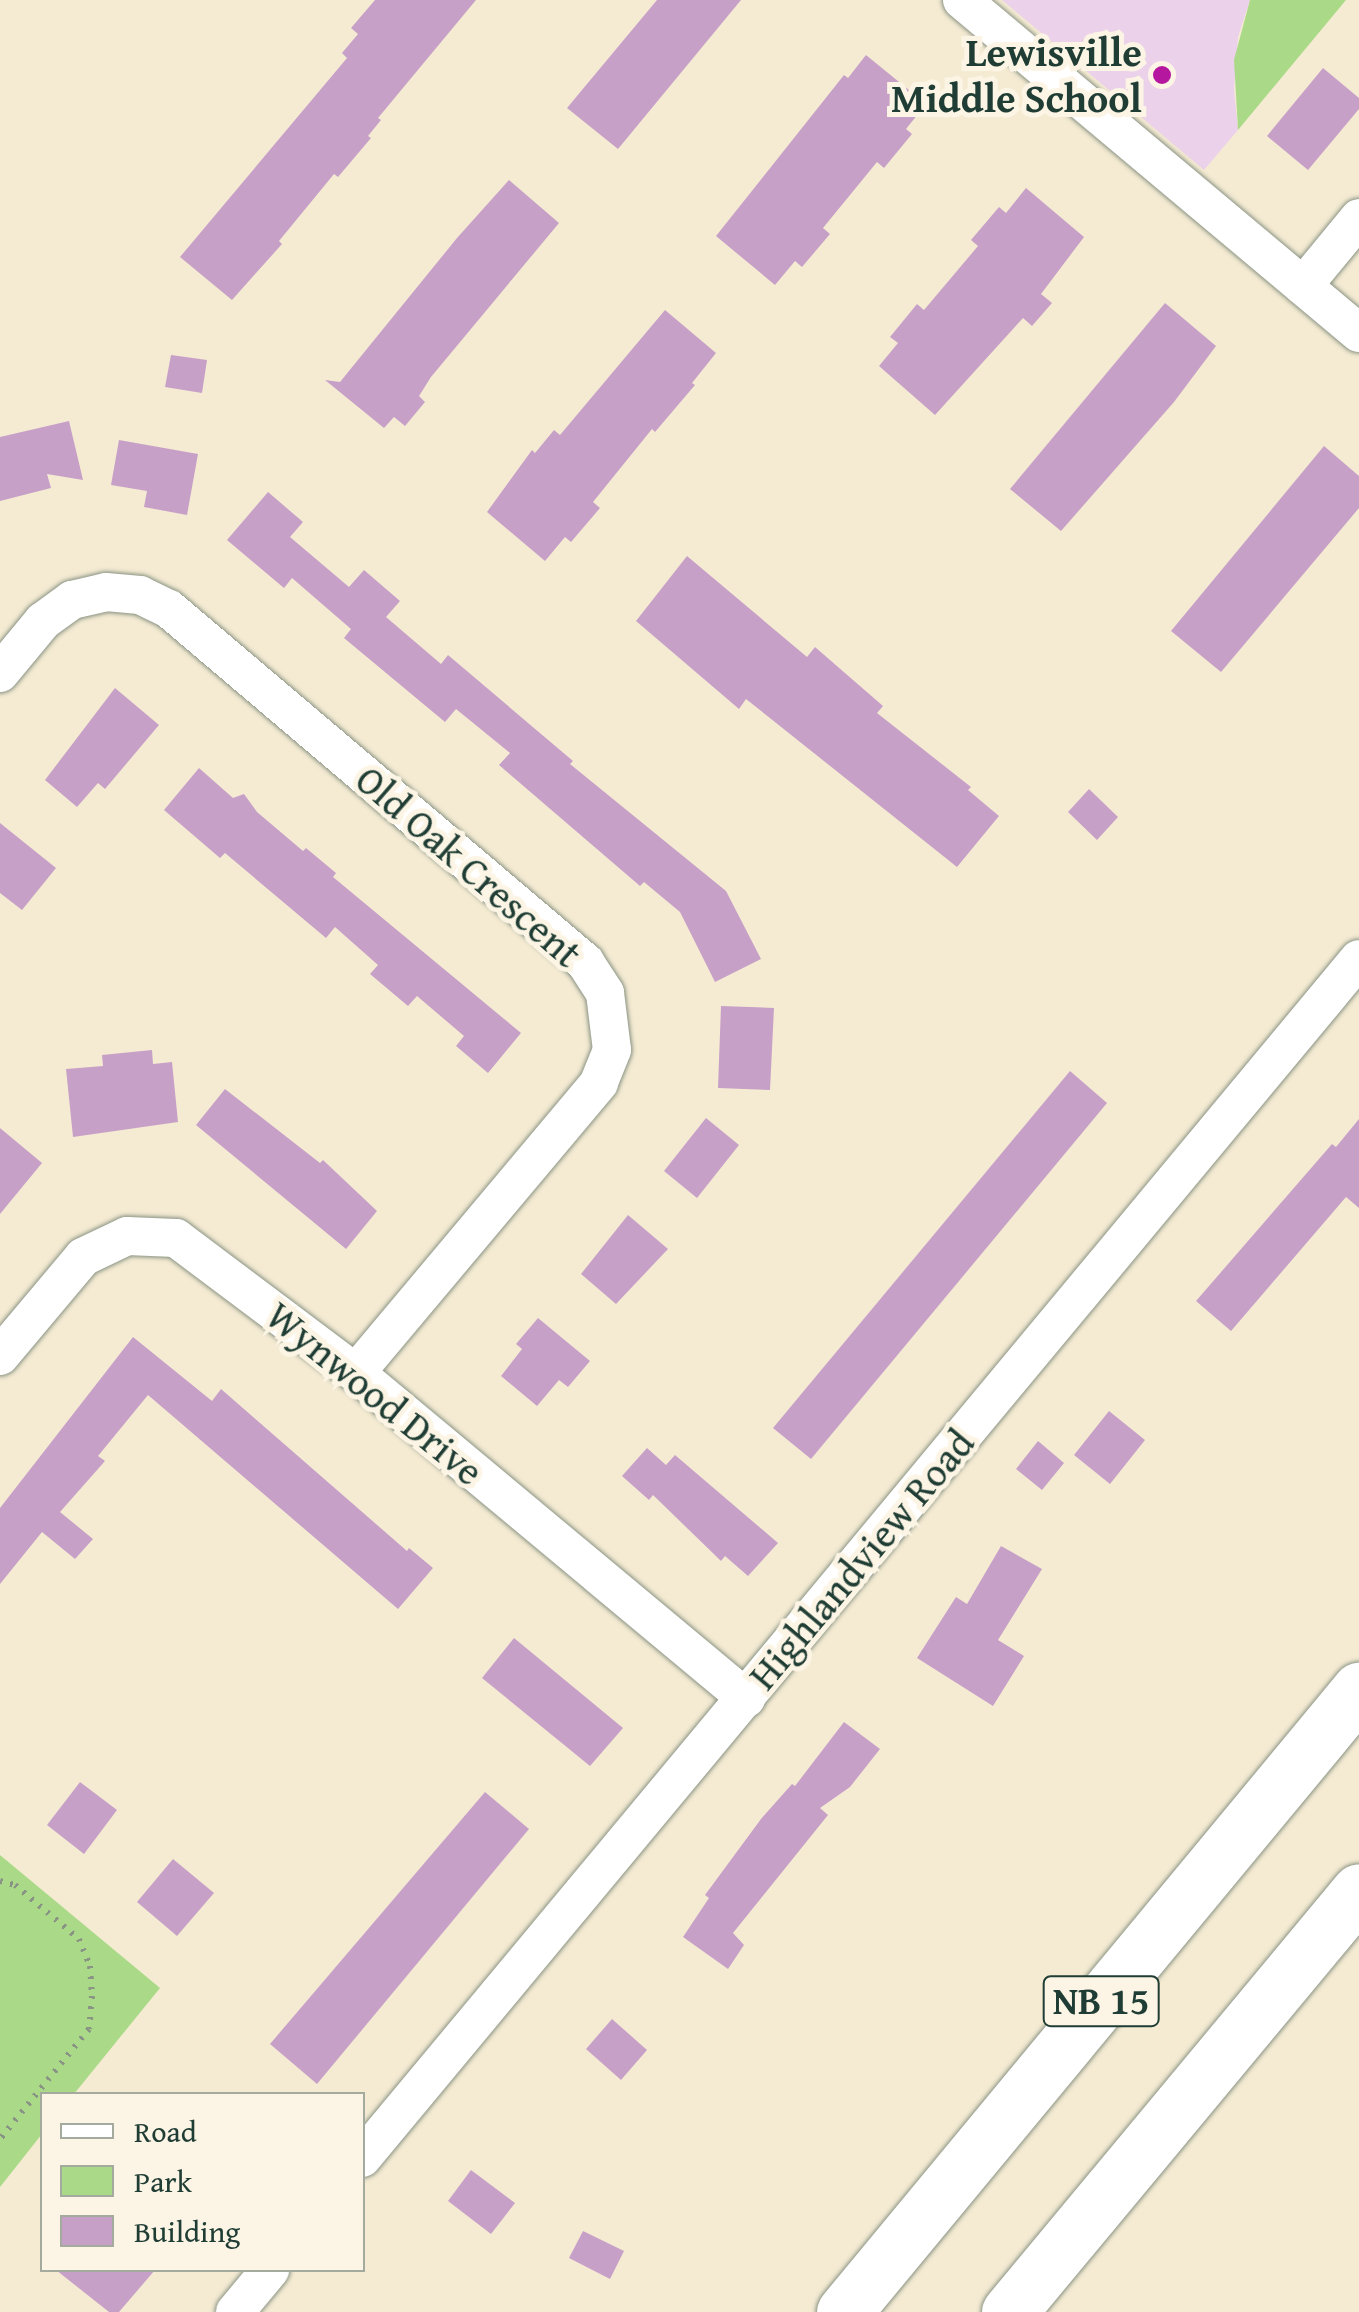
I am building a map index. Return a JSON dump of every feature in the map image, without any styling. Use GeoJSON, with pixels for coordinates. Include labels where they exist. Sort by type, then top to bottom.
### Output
{"type":"FeatureCollection","features":[{"type":"Feature","properties":{"kind":"highway","name":"NB 15"},"geometry":{"type":"LineString","coordinates":[[844,2312],[1359,1690]]}},
{"type":"Feature","properties":{"kind":"highway"},"geometry":{"type":"LineString","coordinates":[[1008,2312],[1359,1890]]}},
{"type":"Feature","properties":{"kind":"street"},"geometry":{"type":"LineString","coordinates":[[962,0],[1359,334]]}},
{"type":"Feature","properties":{"kind":"street"},"geometry":{"type":"LineString","coordinates":[[1303,286],[1359,218]]}},
{"type":"Feature","properties":{"kind":"street","name":"Old Oak Crescent"},"geometry":{"type":"LineString","coordinates":[[0,674],[44,621],[72,600],[106,592],[140,595],[169,610],[586,962],[604,993],[612,1050],[600,1083],[356,1374]]}},
{"type":"Feature","properties":{"kind":"street","name":"Highlandview Road"},"geometry":{"type":"LineString","coordinates":[[365,2154],[1359,960]]}},
{"type":"Feature","properties":{"kind":"street","name":"Wynwood Drive"},"geometry":{"type":"LineString","coordinates":[[0,1356],[82,1256],[127,1236],[176,1238],[356,1374],[746,1698]]}},
{"type":"Feature","properties":{"kind":"street"},"geometry":{"type":"LineString","coordinates":[[235,2312],[268,2272]]}},
{"type":"Feature","properties":{"kind":"path"},"geometry":{"type":"LineString","coordinates":[[0,1881],[15,1885],[79,1938],[90,1966],[92,1996],[89,2030],[0,2139]]}},
{"type":"Feature","properties":{"kind":"shaded area","name":"Lewisville Middle School"},"geometry":{"type":"Polygon","coordinates":[[[1002,0],[1250,0],[1238,37],[1234,89],[1238,130],[1204,170],[1002,0]]]}},
{"type":"Feature","properties":{"kind":"green space"},"geometry":{"type":"Polygon","coordinates":[[[1250,0],[1346,0],[1238,130],[1234,60],[1250,0]]]}},
{"type":"Feature","properties":{"kind":"green space"},"geometry":{"type":"Polygon","coordinates":[[[0,1855],[160,1988],[76,2092],[40,2092],[40,2137],[0,2187],[0,1855]]]}},
{"type":"Feature","properties":{"kind":"building"},"geometry":{"type":"Polygon","coordinates":[[[375,0],[476,0],[378,118],[381,120],[368,136],[371,138],[338,177],[334,174],[279,241],[282,244],[232,300],[180,257],[347,58],[342,53],[358,34],[351,28],[375,0]]]}},
{"type":"Feature","properties":{"kind":"building"},"geometry":{"type":"Polygon","coordinates":[[[657,0],[741,0],[618,149],[567,108],[657,0]]]}},
{"type":"Feature","properties":{"kind":"building"},"geometry":{"type":"Polygon","coordinates":[[[866,55],[926,104],[906,129],[912,134],[884,168],[877,162],[823,228],[830,234],[802,267],[795,261],[775,285],[716,236],[844,75],[848,78],[866,55]]]}},
{"type":"Feature","properties":{"kind":"building"},"geometry":{"type":"Polygon","coordinates":[[[1323,68],[1359,98],[1359,109],[1308,170],[1267,136],[1323,68]]]}},
{"type":"Feature","properties":{"kind":"building"},"geometry":{"type":"Polygon","coordinates":[[[509,180],[559,223],[431,377],[419,396],[425,402],[405,426],[394,417],[384,428],[325,380],[340,382],[509,180]]]}},
{"type":"Feature","properties":{"kind":"building"},"geometry":{"type":"Polygon","coordinates":[[[1026,188],[1084,237],[1041,294],[1052,303],[1032,326],[1023,318],[935,415],[879,366],[898,343],[890,337],[917,304],[924,310],[978,246],[971,240],[999,207],[1006,213],[1026,188]]]}},
{"type":"Feature","properties":{"kind":"building"},"geometry":{"type":"Polygon","coordinates":[[[1165,303],[1216,346],[1174,402],[1061,531],[1010,489],[1165,303]]]}},
{"type":"Feature","properties":{"kind":"building"},"geometry":{"type":"Polygon","coordinates":[[[665,310],[716,353],[692,383],[695,385],[655,432],[652,429],[593,502],[600,508],[571,542],[565,537],[545,561],[487,512],[532,450],[535,453],[554,430],[560,435],[665,310]]]}},
{"type":"Feature","properties":{"kind":"building"},"geometry":{"type":"Polygon","coordinates":[[[171,355],[207,360],[202,393],[165,387],[171,355]]]}},
{"type":"Feature","properties":{"kind":"building"},"geometry":{"type":"Polygon","coordinates":[[[69,421],[83,480],[47,474],[51,488],[0,501],[0,437],[69,421]]]}},
{"type":"Feature","properties":{"kind":"building"},"geometry":{"type":"Polygon","coordinates":[[[119,440],[198,454],[187,515],[144,507],[147,491],[111,485],[119,440]]]}},
{"type":"Feature","properties":{"kind":"building"},"geometry":{"type":"Polygon","coordinates":[[[1324,446],[1359,476],[1359,508],[1221,672],[1171,631],[1324,446]]]}},
{"type":"Feature","properties":{"kind":"building"},"geometry":{"type":"Polygon","coordinates":[[[268,492],[303,522],[290,537],[349,587],[364,570],[400,601],[386,617],[441,664],[448,655],[573,761],[570,764],[726,891],[761,959],[715,982],[680,912],[644,882],[640,886],[499,765],[510,753],[456,709],[445,722],[344,638],[351,629],[292,578],[284,588],[227,540],[268,492]]]}},
{"type":"Feature","properties":{"kind":"building"},"geometry":{"type":"Polygon","coordinates":[[[687,556],[807,657],[815,647],[883,706],[877,713],[971,787],[968,790],[999,816],[957,867],[746,699],[739,709],[636,621],[687,556]]]}},
{"type":"Feature","properties":{"kind":"building"},"geometry":{"type":"Polygon","coordinates":[[[115,688],[159,725],[105,789],[98,783],[77,807],[45,780],[115,688]]]}},
{"type":"Feature","properties":{"kind":"building"},"geometry":{"type":"Polygon","coordinates":[[[199,768],[233,798],[244,794],[257,812],[336,873],[333,877],[521,1033],[488,1073],[456,1046],[464,1036],[417,996],[408,1006],[370,974],[378,965],[335,927],[326,938],[225,853],[220,858],[164,810],[199,768]]]}},
{"type":"Feature","properties":{"kind":"building"},"geometry":{"type":"Polygon","coordinates":[[[1089,789],[1118,817],[1097,840],[1068,812],[1089,789]]]}},
{"type":"Feature","properties":{"kind":"building"},"geometry":{"type":"Polygon","coordinates":[[[0,823],[56,868],[22,910],[0,893],[0,823]]]}},
{"type":"Feature","properties":{"kind":"building"},"geometry":{"type":"Polygon","coordinates":[[[721,1006],[774,1008],[770,1090],[718,1088],[721,1006]]]}},
{"type":"Feature","properties":{"kind":"building"},"geometry":{"type":"Polygon","coordinates":[[[152,1050],[153,1064],[172,1062],[178,1122],[73,1137],[66,1069],[103,1066],[102,1055],[152,1050]]]}},
{"type":"Feature","properties":{"kind":"building"},"geometry":{"type":"Polygon","coordinates":[[[1070,1071],[1107,1103],[811,1459],[773,1428],[1070,1071]]]}},
{"type":"Feature","properties":{"kind":"building"},"geometry":{"type":"Polygon","coordinates":[[[225,1089],[320,1163],[323,1160],[377,1211],[346,1249],[196,1125],[225,1089]]]}},
{"type":"Feature","properties":{"kind":"building"},"geometry":{"type":"Polygon","coordinates":[[[706,1118],[739,1145],[697,1198],[664,1171],[706,1118]]]}},
{"type":"Feature","properties":{"kind":"building"},"geometry":{"type":"Polygon","coordinates":[[[1359,1119],[1359,1208],[1346,1197],[1231,1331],[1196,1301],[1332,1144],[1336,1147],[1359,1119]]]}},
{"type":"Feature","properties":{"kind":"building"},"geometry":{"type":"Polygon","coordinates":[[[0,1128],[42,1163],[0,1214],[0,1128]]]}},
{"type":"Feature","properties":{"kind":"building"},"geometry":{"type":"Polygon","coordinates":[[[628,1215],[668,1249],[616,1304],[581,1274],[628,1215]]]}},
{"type":"Feature","properties":{"kind":"building"},"geometry":{"type":"Polygon","coordinates":[[[538,1318],[590,1361],[568,1387],[559,1380],[537,1406],[501,1376],[522,1349],[516,1344],[538,1318]]]}},
{"type":"Feature","properties":{"kind":"building"},"geometry":{"type":"Polygon","coordinates":[[[133,1337],[212,1401],[221,1389],[407,1551],[409,1548],[433,1568],[398,1609],[148,1395],[98,1456],[105,1461],[60,1512],[93,1539],[75,1559],[42,1532],[0,1584],[0,1508],[133,1337]]]}},
{"type":"Feature","properties":{"kind":"building"},"geometry":{"type":"Polygon","coordinates":[[[1109,1411],[1145,1440],[1110,1484],[1074,1455],[1109,1411]]]}},
{"type":"Feature","properties":{"kind":"building"},"geometry":{"type":"Polygon","coordinates":[[[1038,1441],[1064,1463],[1042,1490],[1016,1469],[1038,1441]]]}},
{"type":"Feature","properties":{"kind":"building"},"geometry":{"type":"Polygon","coordinates":[[[647,1448],[666,1465],[675,1455],[778,1543],[748,1576],[725,1556],[721,1561],[653,1495],[649,1500],[622,1476],[647,1448]]]}},
{"type":"Feature","properties":{"kind":"building"},"geometry":{"type":"Polygon","coordinates":[[[1001,1546],[1042,1569],[998,1640],[1024,1656],[993,1706],[917,1658],[956,1597],[967,1604],[1001,1546]]]}},
{"type":"Feature","properties":{"kind":"building"},"geometry":{"type":"Polygon","coordinates":[[[514,1638],[623,1728],[590,1766],[482,1678],[514,1638]]]}},
{"type":"Feature","properties":{"kind":"building"},"geometry":{"type":"Polygon","coordinates":[[[844,1722],[880,1749],[850,1787],[820,1808],[828,1815],[733,1933],[744,1945],[728,1969],[683,1937],[709,1898],[705,1895],[761,1819],[792,1784],[795,1786],[844,1722]]]}},
{"type":"Feature","properties":{"kind":"building"},"geometry":{"type":"Polygon","coordinates":[[[80,1782],[117,1810],[84,1854],[47,1825],[80,1782]]]}},
{"type":"Feature","properties":{"kind":"building"},"geometry":{"type":"Polygon","coordinates":[[[485,1792],[529,1829],[317,2084],[270,2044],[485,1792]]]}},
{"type":"Feature","properties":{"kind":"building"},"geometry":{"type":"Polygon","coordinates":[[[173,1859],[214,1893],[177,1936],[137,1902],[173,1859]]]}},
{"type":"Feature","properties":{"kind":"building"},"geometry":{"type":"Polygon","coordinates":[[[612,2019],[647,2050],[621,2080],[586,2049],[612,2019]]]}},
{"type":"Feature","properties":{"kind":"building"},"geometry":{"type":"Polygon","coordinates":[[[471,2170],[515,2203],[491,2234],[448,2201],[471,2170]]]}},
{"type":"Feature","properties":{"kind":"building"},"geometry":{"type":"Polygon","coordinates":[[[583,2231],[624,2251],[610,2279],[569,2258],[583,2231]]]}},
{"type":"Feature","properties":{"kind":"building"},"geometry":{"type":"Polygon","coordinates":[[[59,2272],[153,2272],[119,2312],[109,2312],[59,2272]]]}},
{"type":"Feature","properties":{"kind":"place","name":"Lewisville Middle School"},"geometry":{"type":"Point","coordinates":[1162,75]}}]}
